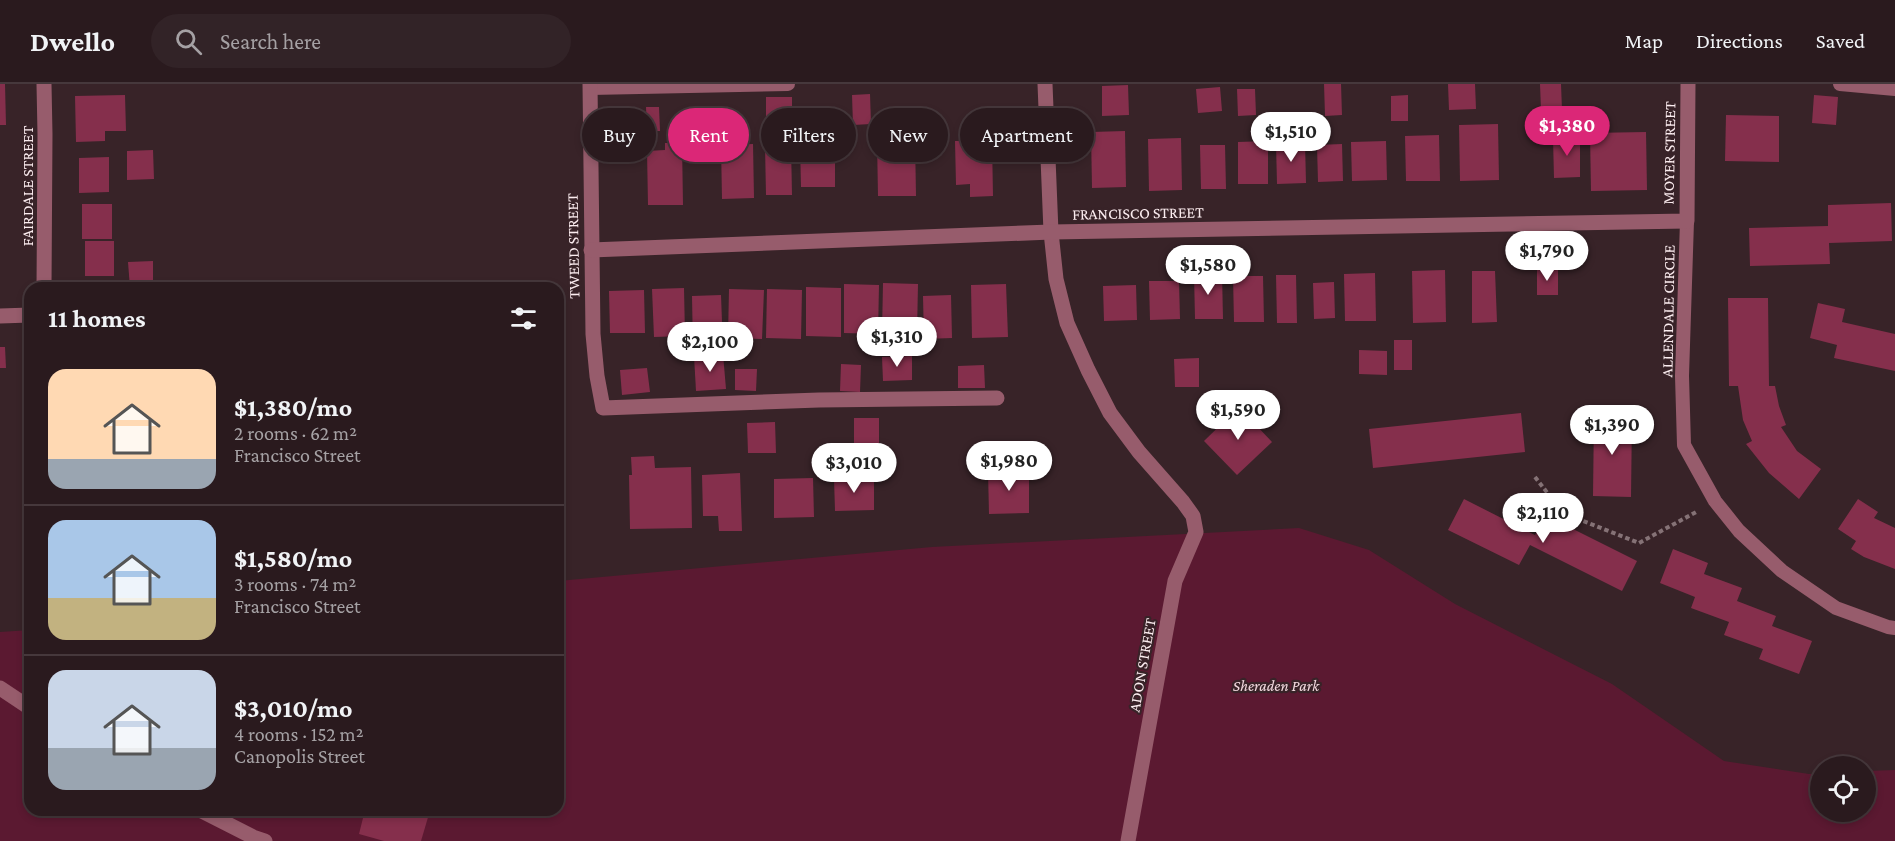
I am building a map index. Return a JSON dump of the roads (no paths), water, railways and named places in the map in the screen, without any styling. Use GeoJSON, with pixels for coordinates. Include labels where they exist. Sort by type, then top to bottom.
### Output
{"type":"FeatureCollection","features":[{"type":"Feature","properties":{"kind":"street","name":"FAIRDALE STREET"},"geometry":{"type":"LineString","coordinates":[[44,84],[44,282]]}},
{"type":"Feature","properties":{"kind":"street","name":"ADON STREET"},"geometry":{"type":"LineString","coordinates":[[1045,84],[1051,232],[1056,279],[1067,323],[1110,412],[1139,452],[1183,502],[1193,516],[1196,532],[1175,581],[1128,841]]}},
{"type":"Feature","properties":{"kind":"street","name":"MOYER STREET"},"geometry":{"type":"LineString","coordinates":[[1687,221],[1688,84]]}},
{"type":"Feature","properties":{"kind":"street","name":"TWEED STREET"},"geometry":{"type":"LineString","coordinates":[[590,86],[593,334],[603,408],[819,400],[997,398]]}},
{"type":"Feature","properties":{"kind":"street","name":"FRANCISCO STREET"},"geometry":{"type":"LineString","coordinates":[[591,250],[1051,232],[1687,221]]}},
{"type":"Feature","properties":{"kind":"street"},"geometry":{"type":"LineString","coordinates":[[0,316],[24,315]]}},
{"type":"Feature","properties":{"kind":"street"},"geometry":{"type":"LineString","coordinates":[[0,688],[24,704]]}},
{"type":"Feature","properties":{"kind":"street"},"geometry":{"type":"LineString","coordinates":[[212,816],[253,837],[266,841]]}},
{"type":"Feature","properties":{"kind":"lane"},"geometry":{"type":"LineString","coordinates":[[590,86],[788,84]]}},
{"type":"Feature","properties":{"kind":"lane"},"geometry":{"type":"LineString","coordinates":[[1840,84],[1895,89]]}},
{"type":"Feature","properties":{"kind":"lane","name":"ALLENDALE CIRCLE"},"geometry":{"type":"LineString","coordinates":[[1687,221],[1682,376],[1684,445],[1714,501],[1739,531],[1782,571],[1836,608],[1895,628]]}},
{"type":"Feature","properties":{"kind":"park label","name":"Sheraden Park"},"geometry":{"type":"Point","coordinates":[1276,685]}}]}
